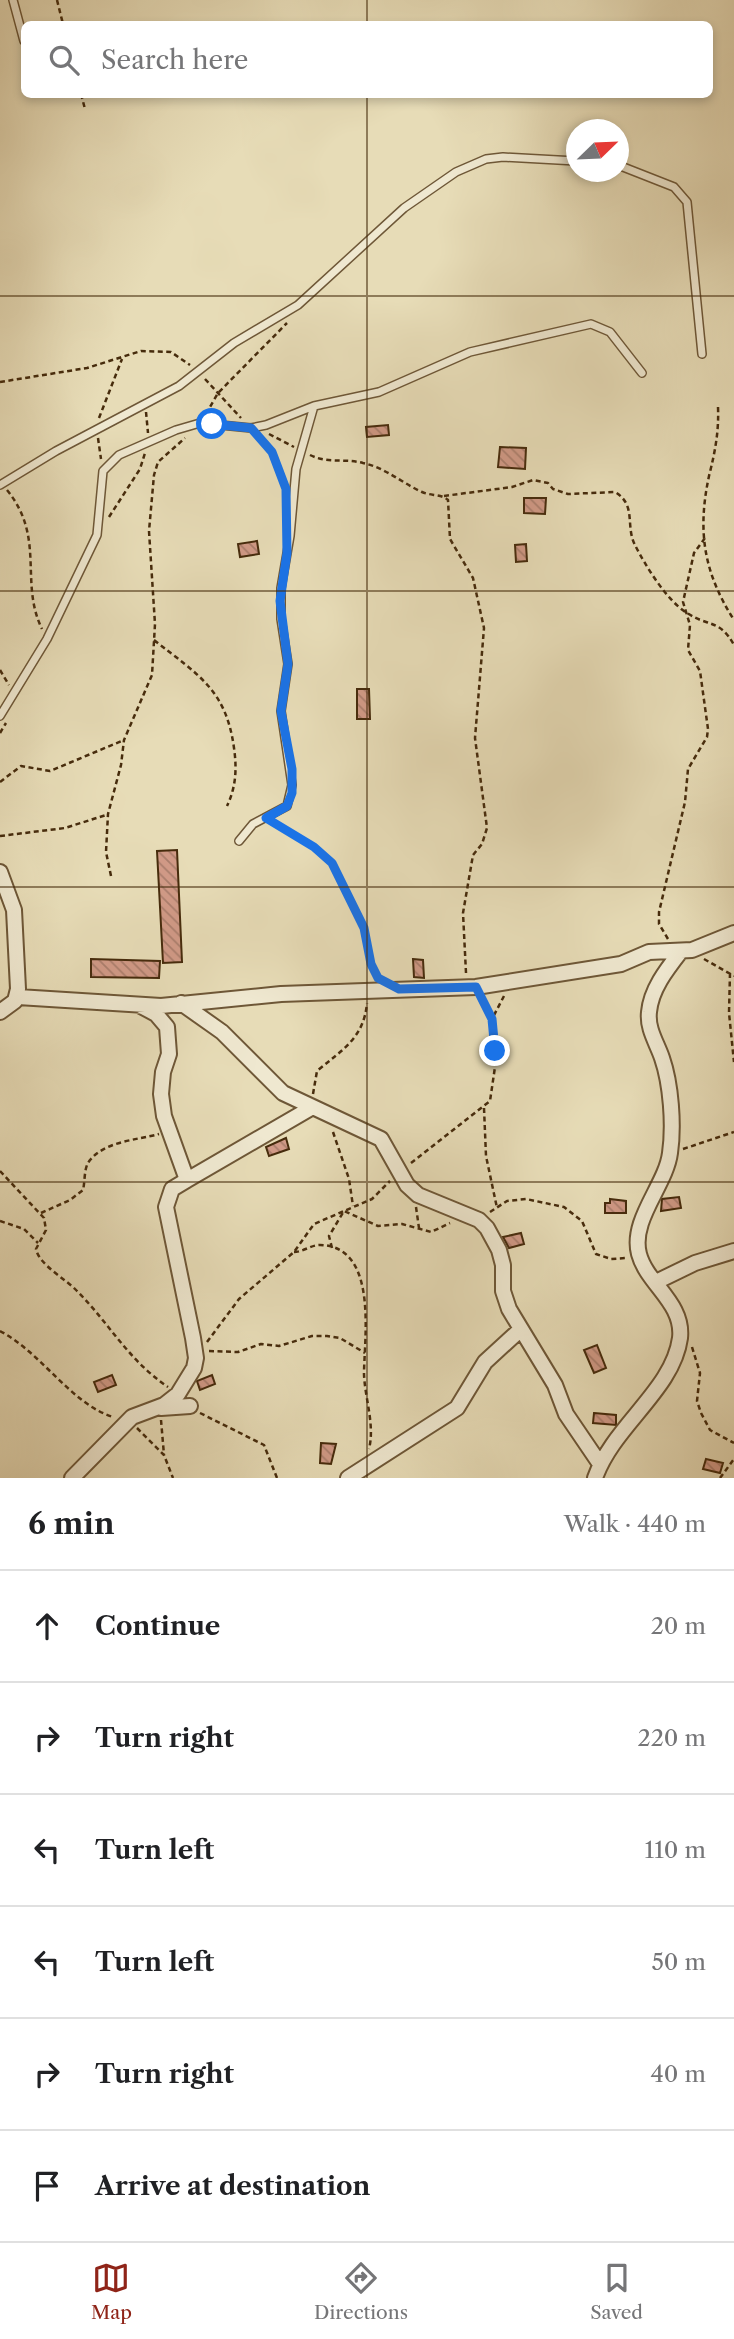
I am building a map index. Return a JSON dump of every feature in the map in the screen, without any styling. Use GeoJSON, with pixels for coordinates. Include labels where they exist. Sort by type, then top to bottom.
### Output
{"type":"FeatureCollection","features":[{"type":"Feature","properties":{"kind":"street"},"geometry":{"type":"LineString","coordinates":[[0,872],[14,910],[18,997]]}},
{"type":"Feature","properties":{"kind":"street"},"geometry":{"type":"LineString","coordinates":[[0,1012],[18,997],[140,1005],[281,993],[472,987],[510,983],[621,964],[649,953],[679,953],[734,933]]}},
{"type":"Feature","properties":{"kind":"street"},"geometry":{"type":"LineString","coordinates":[[597,1471],[610,1445],[665,1377],[677,1350],[680,1326],[672,1305],[639,1254],[638,1238],[670,1154],[671,1122],[664,1068],[651,1031],[649,1013],[654,990],[679,953]]}},
{"type":"Feature","properties":{"kind":"street"},"geometry":{"type":"LineString","coordinates":[[181,1003],[222,1032],[283,1093],[381,1139],[399,1172],[418,1195],[479,1220],[487,1228],[499,1250],[503,1265],[503,1291],[521,1329],[555,1385],[566,1414],[597,1471]]}},
{"type":"Feature","properties":{"kind":"street"},"geometry":{"type":"LineString","coordinates":[[140,1005],[163,1021],[170,1037],[161,1094],[167,1132],[187,1180]]}},
{"type":"Feature","properties":{"kind":"street"},"geometry":{"type":"LineString","coordinates":[[160,1408],[178,1394],[198,1355],[166,1207],[172,1189],[317,1111]]}},
{"type":"Feature","properties":{"kind":"street"},"geometry":{"type":"LineString","coordinates":[[656,1282],[695,1263],[734,1251]]}},
{"type":"Feature","properties":{"kind":"street"},"geometry":{"type":"LineString","coordinates":[[348,1478],[457,1408],[485,1362],[521,1329]]}},
{"type":"Feature","properties":{"kind":"street"},"geometry":{"type":"LineString","coordinates":[[72,1478],[130,1419],[160,1408],[190,1406]]}},
{"type":"Feature","properties":{"kind":"lane"},"geometry":{"type":"LineString","coordinates":[[13,0],[21,30]]}},
{"type":"Feature","properties":{"kind":"lane"},"geometry":{"type":"LineString","coordinates":[[1,483],[145,405],[198,371],[234,343],[298,305],[404,208],[456,172],[486,159],[503,157],[566,160]]}},
{"type":"Feature","properties":{"kind":"lane"},"geometry":{"type":"LineString","coordinates":[[629,169],[667,183],[687,202],[702,354]]}},
{"type":"Feature","properties":{"kind":"lane"},"geometry":{"type":"LineString","coordinates":[[0,716],[47,639],[97,536],[103,471],[119,455],[200,423],[253,428],[314,407],[379,392],[470,352],[591,324],[610,332],[642,373]]}},
{"type":"Feature","properties":{"kind":"lane"},"geometry":{"type":"LineString","coordinates":[[239,841],[253,824],[287,806],[292,793],[290,756],[281,711],[288,664],[280,601],[300,450],[314,407]]}},
{"type":"Feature","properties":{"kind":"path"},"geometry":{"type":"LineString","coordinates":[[57,0],[62,21]]}},
{"type":"Feature","properties":{"kind":"path"},"geometry":{"type":"LineString","coordinates":[[82,98],[85,109]]}},
{"type":"Feature","properties":{"kind":"path"},"geometry":{"type":"LineString","coordinates":[[111,876],[106,852],[107,814],[121,765],[124,740],[149,684],[154,640],[149,531],[155,468],[200,423],[218,393],[271,342],[298,305]]}},
{"type":"Feature","properties":{"kind":"path"},"geometry":{"type":"LineString","coordinates":[[0,382],[122,359],[141,351],[171,352],[198,371],[253,428],[272,452],[286,489]]}},
{"type":"Feature","properties":{"kind":"path"},"geometry":{"type":"LineString","coordinates":[[103,471],[97,429],[122,359]]}},
{"type":"Feature","properties":{"kind":"path"},"geometry":{"type":"LineString","coordinates":[[97,536],[140,469],[149,441],[145,405]]}},
{"type":"Feature","properties":{"kind":"path"},"geometry":{"type":"LineString","coordinates":[[718,407],[718,444],[704,506],[705,538],[710,579],[734,620]]}},
{"type":"Feature","properties":{"kind":"path"},"geometry":{"type":"LineString","coordinates":[[253,428],[327,462],[362,463],[391,474],[421,492],[444,496],[512,487],[533,480],[548,483],[554,489],[568,494],[615,492],[627,503],[631,518],[630,533],[650,573],[687,613],[720,626],[734,645]]}},
{"type":"Feature","properties":{"kind":"path"},"geometry":{"type":"LineString","coordinates":[[1,483],[25,518],[32,551],[34,604],[47,639]]}},
{"type":"Feature","properties":{"kind":"path"},"geometry":{"type":"LineString","coordinates":[[444,496],[447,500],[450,539],[473,578],[484,628],[475,738],[486,828],[482,844],[473,855],[463,913],[472,987],[492,1019]]}},
{"type":"Feature","properties":{"kind":"path"},"geometry":{"type":"LineString","coordinates":[[705,538],[694,553],[684,597],[690,625],[688,650],[700,671],[708,729],[707,737],[688,769],[685,802],[659,912],[662,933],[679,953],[707,959],[732,974],[729,1013],[734,1062]]}},
{"type":"Feature","properties":{"kind":"path"},"geometry":{"type":"LineString","coordinates":[[154,640],[203,680],[223,704],[236,765],[233,793],[227,806]]}},
{"type":"Feature","properties":{"kind":"path"},"geometry":{"type":"LineString","coordinates":[[0,670],[13,691]]}},
{"type":"Feature","properties":{"kind":"path"},"geometry":{"type":"LineString","coordinates":[[0,782],[21,766],[50,771],[124,740]]}},
{"type":"Feature","properties":{"kind":"path"},"geometry":{"type":"LineString","coordinates":[[0,836],[65,828],[107,814]]}},
{"type":"Feature","properties":{"kind":"path"},"geometry":{"type":"LineString","coordinates":[[266,818],[314,847],[332,863],[364,928],[373,971],[378,978],[399,989]]}},
{"type":"Feature","properties":{"kind":"path"},"geometry":{"type":"LineString","coordinates":[[198,1355],[239,1299],[294,1252],[314,1224],[372,1199],[399,1172],[484,1108],[493,1092],[492,1019],[510,983]]}},
{"type":"Feature","properties":{"kind":"path"},"geometry":{"type":"LineString","coordinates":[[353,1208],[338,1143],[317,1111],[317,1071],[342,1054],[361,1030],[368,991]]}},
{"type":"Feature","properties":{"kind":"path"},"geometry":{"type":"LineString","coordinates":[[484,1108],[486,1156],[497,1208]]}},
{"type":"Feature","properties":{"kind":"path"},"geometry":{"type":"LineString","coordinates":[[41,1213],[79,1195],[83,1190],[87,1165],[107,1148],[167,1132]]}},
{"type":"Feature","properties":{"kind":"path"},"geometry":{"type":"LineString","coordinates":[[670,1154],[734,1132]]}},
{"type":"Feature","properties":{"kind":"path"},"geometry":{"type":"LineString","coordinates":[[0,1171],[41,1213],[46,1230],[36,1249],[40,1258],[78,1292],[135,1361],[178,1394]]}},
{"type":"Feature","properties":{"kind":"path"},"geometry":{"type":"LineString","coordinates":[[479,1220],[507,1201],[526,1199],[555,1204],[577,1214],[593,1249],[601,1257],[617,1260],[639,1254]]}},
{"type":"Feature","properties":{"kind":"path"},"geometry":{"type":"LineString","coordinates":[[344,1211],[379,1226],[402,1224],[431,1232],[452,1222]]}},
{"type":"Feature","properties":{"kind":"path"},"geometry":{"type":"LineString","coordinates":[[332,1248],[330,1236],[344,1211]]}},
{"type":"Feature","properties":{"kind":"path"},"geometry":{"type":"LineString","coordinates":[[0,1221],[24,1229],[38,1243]]}},
{"type":"Feature","properties":{"kind":"path"},"geometry":{"type":"LineString","coordinates":[[294,1252],[319,1245],[332,1248],[352,1263],[367,1300],[365,1353],[372,1440],[365,1466]]}},
{"type":"Feature","properties":{"kind":"path"},"geometry":{"type":"LineString","coordinates":[[680,1326],[701,1373],[698,1401],[705,1423],[710,1430],[734,1443]]}},
{"type":"Feature","properties":{"kind":"path"},"geometry":{"type":"LineString","coordinates":[[0,1331],[35,1355],[92,1408],[130,1419],[164,1455]]}},
{"type":"Feature","properties":{"kind":"path"},"geometry":{"type":"LineString","coordinates":[[198,1355],[239,1352],[261,1344],[279,1346],[312,1336],[340,1338],[365,1353]]}},
{"type":"Feature","properties":{"kind":"path"},"geometry":{"type":"LineString","coordinates":[[190,1406],[221,1425],[264,1444],[277,1478]]}},
{"type":"Feature","properties":{"kind":"path"},"geometry":{"type":"LineString","coordinates":[[160,1408],[164,1455],[173,1478]]}},
{"type":"Feature","properties":{"kind":"path"},"geometry":{"type":"LineString","coordinates":[[720,1478],[734,1459]]}},
{"type":"Feature","properties":{"kind":"building"},"geometry":{"type":"Polygon","coordinates":[[[388,425],[389,435],[367,437],[366,427],[388,425]]]}},
{"type":"Feature","properties":{"kind":"building"},"geometry":{"type":"Polygon","coordinates":[[[500,447],[526,448],[525,469],[498,467],[500,447]]]}},
{"type":"Feature","properties":{"kind":"building"},"geometry":{"type":"Polygon","coordinates":[[[524,498],[546,498],[545,514],[524,513],[524,498]]]}},
{"type":"Feature","properties":{"kind":"building"},"geometry":{"type":"Polygon","coordinates":[[[257,541],[259,554],[240,557],[238,544],[257,541]]]}},
{"type":"Feature","properties":{"kind":"building"},"geometry":{"type":"Polygon","coordinates":[[[526,544],[527,561],[516,562],[515,545],[526,544]]]}},
{"type":"Feature","properties":{"kind":"building"},"geometry":{"type":"Polygon","coordinates":[[[357,689],[369,689],[370,719],[357,719],[357,689]]]}},
{"type":"Feature","properties":{"kind":"building"},"geometry":{"type":"Polygon","coordinates":[[[177,850],[182,962],[163,963],[157,851],[177,850]]]}},
{"type":"Feature","properties":{"kind":"building"},"geometry":{"type":"Polygon","coordinates":[[[91,959],[160,961],[159,978],[91,977],[91,959]]]}},
{"type":"Feature","properties":{"kind":"building"},"geometry":{"type":"Polygon","coordinates":[[[413,959],[423,960],[424,978],[414,977],[413,959]]]}},
{"type":"Feature","properties":{"kind":"building"},"geometry":{"type":"Polygon","coordinates":[[[286,1138],[289,1149],[269,1156],[266,1147],[286,1138]]]}},
{"type":"Feature","properties":{"kind":"building"},"geometry":{"type":"Polygon","coordinates":[[[679,1197],[681,1208],[661,1211],[662,1199],[679,1197]]]}},
{"type":"Feature","properties":{"kind":"building"},"geometry":{"type":"Polygon","coordinates":[[[610,1199],[626,1201],[626,1213],[605,1213],[605,1203],[610,1203],[610,1199]]]}},
{"type":"Feature","properties":{"kind":"building"},"geometry":{"type":"Polygon","coordinates":[[[521,1233],[524,1244],[509,1248],[503,1237],[521,1233]]]}},
{"type":"Feature","properties":{"kind":"building"},"geometry":{"type":"Polygon","coordinates":[[[597,1345],[606,1368],[594,1373],[584,1350],[597,1345]]]}},
{"type":"Feature","properties":{"kind":"building"},"geometry":{"type":"Polygon","coordinates":[[[112,1375],[116,1385],[98,1392],[94,1382],[112,1375]]]}},
{"type":"Feature","properties":{"kind":"building"},"geometry":{"type":"Polygon","coordinates":[[[212,1375],[215,1384],[200,1390],[197,1381],[212,1375]]]}},
{"type":"Feature","properties":{"kind":"building"},"geometry":{"type":"Polygon","coordinates":[[[594,1413],[616,1415],[616,1425],[593,1423],[594,1413]]]}},
{"type":"Feature","properties":{"kind":"building"},"geometry":{"type":"Polygon","coordinates":[[[321,1443],[336,1444],[331,1464],[320,1463],[321,1443]]]}},
{"type":"Feature","properties":{"kind":"building"},"geometry":{"type":"Polygon","coordinates":[[[706,1459],[723,1463],[720,1473],[703,1469],[706,1459]]]}},
{"type":"Feature","properties":{"kind":"route"},"geometry":{"type":"LineString","coordinates":[[212,424],[251,428],[272,452],[286,489],[287,553],[280,601],[288,664],[281,711],[292,769],[292,793],[287,806],[266,818],[314,847],[332,863],[364,928],[371,964],[378,978],[399,989],[476,987],[492,1019],[495,1051]]}}]}
